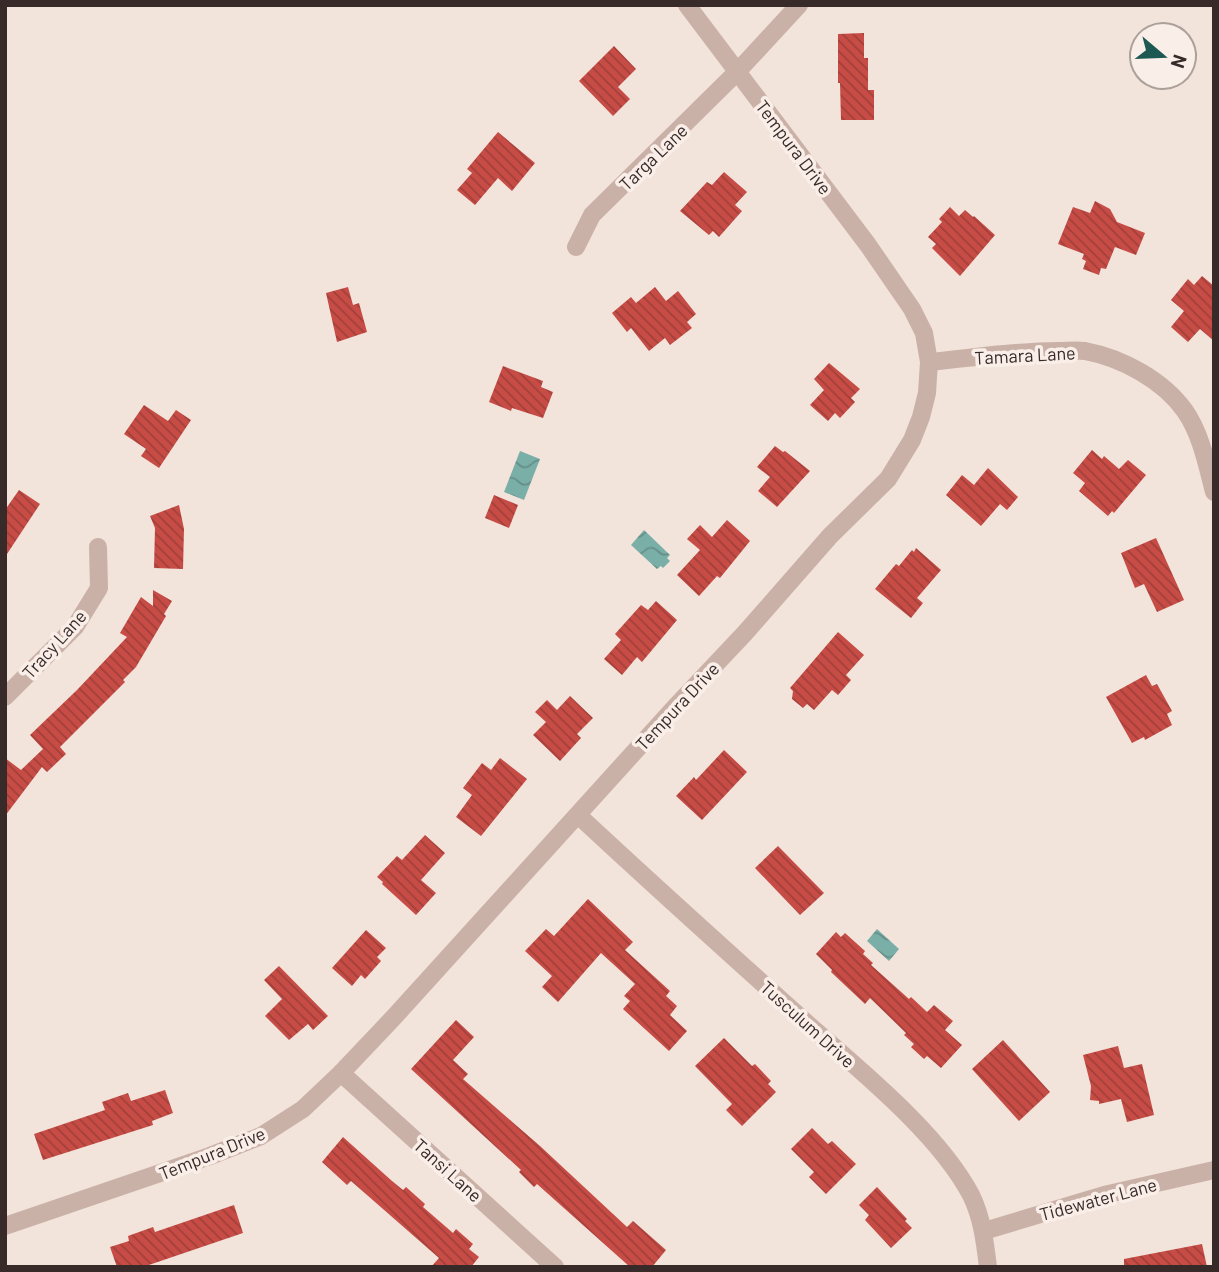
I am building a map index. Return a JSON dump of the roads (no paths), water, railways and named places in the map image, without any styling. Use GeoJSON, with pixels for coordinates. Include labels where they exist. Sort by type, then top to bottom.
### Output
{"type":"FeatureCollection","features":[{"type":"Feature","properties":{"kind":"street","name":"Tempura Drive"},"geometry":{"type":"LineString","coordinates":[[5,1226],[261,1136],[303,1109],[341,1073],[746,633],[830,536],[888,479],[912,440],[927,393],[929,362],[923,333],[912,309],[868,245],[687,5]]}},
{"type":"Feature","properties":{"kind":"street","name":"Targa Lane"},"geometry":{"type":"LineString","coordinates":[[576,247],[592,215],[737,72],[799,5]]}},
{"type":"Feature","properties":{"kind":"street","name":"Tamara Lane"},"geometry":{"type":"LineString","coordinates":[[929,362],[1036,351],[1084,351],[1128,365],[1153,380],[1171,395],[1185,412],[1200,441],[1214,492]]}},
{"type":"Feature","properties":{"kind":"street","name":"Tracy Lane"},"geometry":{"type":"LineString","coordinates":[[5,697],[75,627],[99,588],[98,547]]}},
{"type":"Feature","properties":{"kind":"street","name":"Tusculum Drive"},"geometry":{"type":"LineString","coordinates":[[578,815],[921,1129],[952,1164],[971,1196],[984,1231],[988,1267]]}},
{"type":"Feature","properties":{"kind":"street","name":"Tansi Lane"},"geometry":{"type":"LineString","coordinates":[[341,1073],[555,1267]]}},
{"type":"Feature","properties":{"kind":"street","name":"Tidewater Lane"},"geometry":{"type":"LineString","coordinates":[[984,1231],[1104,1195],[1214,1170]]}},
{"type":"Feature","properties":{"kind":"water"},"geometry":{"type":"Polygon","coordinates":[[[520,451],[540,459],[524,500],[504,492],[520,451]]]}},
{"type":"Feature","properties":{"kind":"water"},"geometry":{"type":"Polygon","coordinates":[[[644,530],[670,555],[667,558],[670,561],[663,568],[661,566],[657,569],[631,545],[644,530]]]}},
{"type":"Feature","properties":{"kind":"water"},"geometry":{"type":"Polygon","coordinates":[[[877,929],[899,949],[889,961],[867,941],[877,929]]]}}]}
